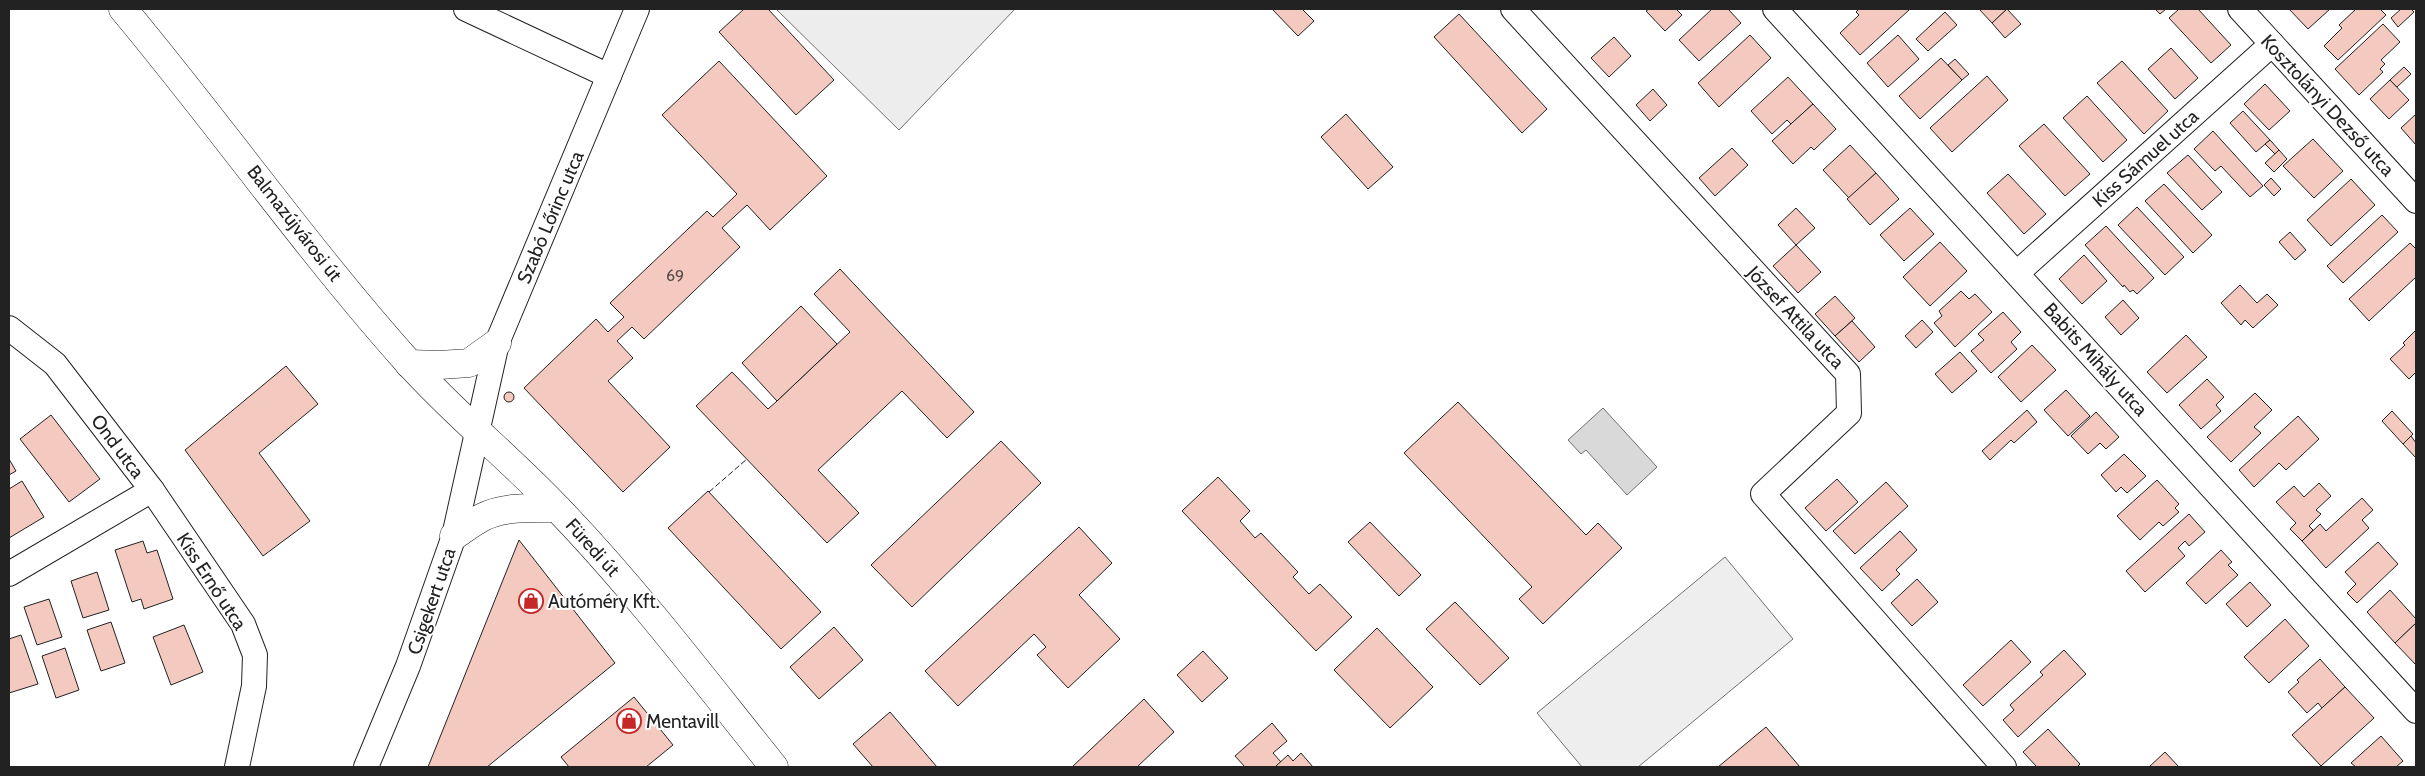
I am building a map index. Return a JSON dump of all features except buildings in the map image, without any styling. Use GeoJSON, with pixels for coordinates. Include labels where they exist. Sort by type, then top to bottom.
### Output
{"type":"FeatureCollection","features":[{"type":"Feature","properties":{"kind":"main road","name":"Balmazújvárosi út"},"geometry":{"type":"LineString","coordinates":[[123,9],[188,86],[352,297],[409,364],[476,430]]}},
{"type":"Feature","properties":{"kind":"main road"},"geometry":{"type":"LineString","coordinates":[[409,364],[440,366],[469,363],[497,343]]}},
{"type":"Feature","properties":{"kind":"main road","name":"Füredi út"},"geometry":{"type":"LineString","coordinates":[[476,430],[557,508],[628,586],[774,767]]}},
{"type":"Feature","properties":{"kind":"main road"},"geometry":{"type":"LineString","coordinates":[[454,536],[484,516],[498,512],[524,508],[557,508]]}},
{"type":"Feature","properties":{"kind":"street"},"geometry":{"type":"LineString","coordinates":[[466,9],[609,76]]}},
{"type":"Feature","properties":{"kind":"street","name":"Szabó Lőrinc utca"},"geometry":{"type":"LineString","coordinates":[[476,430],[497,343],[637,9]]}},
{"type":"Feature","properties":{"kind":"street","name":"József Attila utca"},"geometry":{"type":"LineString","coordinates":[[1513,9],[1848,374],[1849,413],[1763,494],[2004,767]]}},
{"type":"Feature","properties":{"kind":"street","name":"Babits Mihály utca"},"geometry":{"type":"LineString","coordinates":[[1775,9],[2416,711]]}},
{"type":"Feature","properties":{"kind":"street","name":"Kosztolányi Dezső utca"},"geometry":{"type":"LineString","coordinates":[[2240,9],[2416,201]]}},
{"type":"Feature","properties":{"kind":"street","name":"Kiss Sámuel utca"},"geometry":{"type":"LineString","coordinates":[[2018,273],[2272,44]]}},
{"type":"Feature","properties":{"kind":"street","name":"Ond utca"},"geometry":{"type":"LineString","coordinates":[[9,328],[55,364],[152,490],[9,574]]}},
{"type":"Feature","properties":{"kind":"street","name":"Csigekert utca"},"geometry":{"type":"LineString","coordinates":[[366,767],[408,666],[454,536],[476,430]]}},
{"type":"Feature","properties":{"kind":"street","name":"Kiss Ernő utca"},"geometry":{"type":"LineString","coordinates":[[152,490],[243,624],[254,655],[254,686],[237,767]]}},
{"type":"Feature","properties":{"kind":"shaded area"},"geometry":{"type":"Polygon","coordinates":[[[776,9],[1015,9],[899,130],[776,9]]]}},
{"type":"Feature","properties":{"kind":"shaded area"},"geometry":{"type":"Polygon","coordinates":[[[1603,408],[1657,467],[1627,495],[1586,450],[1581,454],[1568,440],[1603,408]]]}},
{"type":"Feature","properties":{"kind":"shaded area"},"geometry":{"type":"Polygon","coordinates":[[[1725,557],[1793,639],[1638,767],[1582,767],[1537,713],[1725,557]]]}},
{"type":"Feature","properties":{"kind":"fence"},"geometry":{"type":"LineString","coordinates":[[709,492],[747,459]]}},
{"type":"Feature","properties":{"kind":"place","name":"Autóméry Kft."},"geometry":{"type":"Point","coordinates":[531,601]}},
{"type":"Feature","properties":{"kind":"place","name":"Mentavill"},"geometry":{"type":"Point","coordinates":[629,721]}}]}
